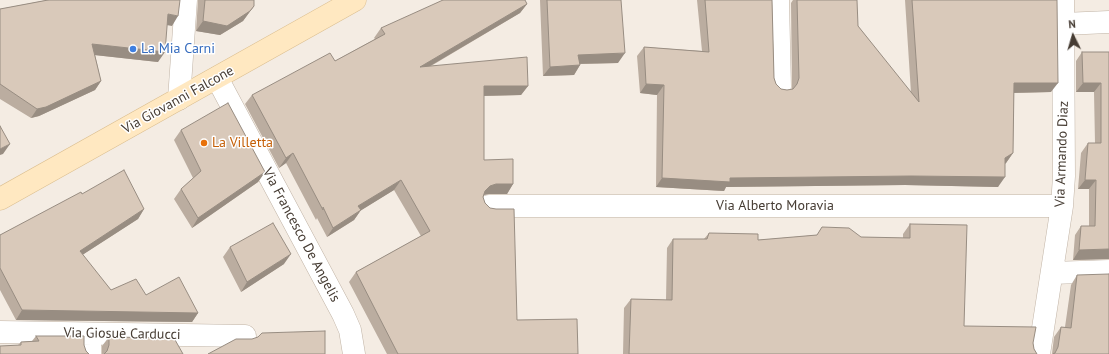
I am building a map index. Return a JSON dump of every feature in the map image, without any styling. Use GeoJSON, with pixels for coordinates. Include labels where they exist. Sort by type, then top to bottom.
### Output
{"type":"FeatureCollection","features":[{"type":"Feature","properties":{"kind":"main road","name":"Via Giovanni Falcone"},"geometry":{"type":"LineString","coordinates":[[0,199],[355,0]]}},
{"type":"Feature","properties":{"kind":"street"},"geometry":{"type":"LineString","coordinates":[[179,99],[186,0]]}},
{"type":"Feature","properties":{"kind":"street"},"geometry":{"type":"LineString","coordinates":[[778,0],[780,87]]}},
{"type":"Feature","properties":{"kind":"street","name":"Via Armando Diaz"},"geometry":{"type":"LineString","coordinates":[[1039,354],[1062,206],[1064,176],[1063,0]]}},
{"type":"Feature","properties":{"kind":"street"},"geometry":{"type":"LineString","coordinates":[[1064,24],[1109,22]]}},
{"type":"Feature","properties":{"kind":"street","name":"Via Francesco De Angelis"},"geometry":{"type":"LineString","coordinates":[[217,78],[343,314],[350,330],[354,354]]}},
{"type":"Feature","properties":{"kind":"street","name":"Via Alberto Moravia"},"geometry":{"type":"LineString","coordinates":[[489,206],[1062,206]]}},
{"type":"Feature","properties":{"kind":"street"},"geometry":{"type":"LineString","coordinates":[[1052,273],[1109,271]]}},
{"type":"Feature","properties":{"kind":"street","name":"Via Giosuè Carducci"},"geometry":{"type":"LineString","coordinates":[[0,332],[90,344],[245,336]]}},
{"type":"Feature","properties":{"kind":"building"},"geometry":{"type":"Polygon","coordinates":[[[48,0],[180,0],[178,16],[168,14],[165,52],[92,44],[101,81],[46,107],[37,109],[0,84],[0,9],[48,0]]]}},
{"type":"Feature","properties":{"kind":"building"},"geometry":{"type":"Polygon","coordinates":[[[205,0],[254,0],[254,6],[250,11],[227,26],[203,21],[205,0]]]}},
{"type":"Feature","properties":{"kind":"building"},"geometry":{"type":"Polygon","coordinates":[[[443,0],[525,0],[527,4],[420,67],[527,57],[528,86],[484,86],[484,160],[513,159],[513,184],[496,184],[490,186],[485,191],[483,197],[485,203],[490,208],[514,209],[517,320],[577,319],[578,354],[398,354],[356,272],[430,231],[401,180],[358,206],[361,210],[333,228],[293,153],[286,158],[252,95],[330,53],[335,61],[385,34],[381,28],[443,0]]]}},
{"type":"Feature","properties":{"kind":"building"},"geometry":{"type":"Polygon","coordinates":[[[547,0],[621,0],[625,53],[578,55],[580,65],[550,67],[547,0]]]}},
{"type":"Feature","properties":{"kind":"building"},"geometry":{"type":"Polygon","coordinates":[[[705,0],[772,0],[774,78],[776,84],[781,89],[787,90],[793,89],[799,78],[797,0],[857,0],[858,26],[919,102],[912,0],[1057,0],[1058,83],[1014,83],[1013,153],[1005,158],[1005,177],[911,176],[730,178],[730,182],[662,178],[664,85],[646,84],[644,47],[709,52],[705,0]]]}},
{"type":"Feature","properties":{"kind":"building"},"geometry":{"type":"Polygon","coordinates":[[[1082,52],[1109,52],[1109,249],[1079,250],[1081,226],[1095,226],[1096,180],[1085,180],[1088,143],[1101,143],[1101,83],[1083,83],[1082,52]]]}},
{"type":"Feature","properties":{"kind":"building"},"geometry":{"type":"Polygon","coordinates":[[[228,103],[265,172],[198,218],[181,189],[201,171],[181,130],[228,103]]]}},
{"type":"Feature","properties":{"kind":"building"},"geometry":{"type":"Polygon","coordinates":[[[0,126],[10,144],[0,149],[0,126]]]}},
{"type":"Feature","properties":{"kind":"building"},"geometry":{"type":"Polygon","coordinates":[[[124,170],[144,209],[80,251],[111,290],[136,279],[146,295],[179,277],[198,313],[22,310],[0,268],[0,235],[81,192],[82,194],[124,170]]]}},
{"type":"Feature","properties":{"kind":"building"},"geometry":{"type":"Polygon","coordinates":[[[273,223],[291,254],[247,282],[230,247],[273,223]]]}},
{"type":"Feature","properties":{"kind":"building"},"geometry":{"type":"Polygon","coordinates":[[[910,224],[967,225],[964,326],[1036,327],[1033,343],[1037,354],[629,354],[631,299],[672,300],[673,239],[707,239],[709,233],[758,234],[758,240],[817,235],[822,227],[849,228],[861,237],[910,238],[910,224]]]}},
{"type":"Feature","properties":{"kind":"building"},"geometry":{"type":"Polygon","coordinates":[[[1109,274],[1109,354],[1053,354],[1058,347],[1061,327],[1071,328],[1077,275],[1109,274]]]}},
{"type":"Feature","properties":{"kind":"building"},"geometry":{"type":"Polygon","coordinates":[[[325,331],[325,354],[208,354],[236,339],[252,339],[258,337],[262,333],[325,331]]]}},
{"type":"Feature","properties":{"kind":"building"},"geometry":{"type":"Polygon","coordinates":[[[36,336],[84,336],[84,345],[89,354],[0,354],[0,346],[21,345],[21,342],[39,341],[36,336]]]}},
{"type":"Feature","properties":{"kind":"building"},"geometry":{"type":"Polygon","coordinates":[[[109,337],[174,338],[183,354],[104,354],[109,345],[109,337]]]}},
{"type":"Feature","properties":{"kind":"place","name":"La Mia Carni"},"geometry":{"type":"Point","coordinates":[133,49]}},
{"type":"Feature","properties":{"kind":"place","name":"La Villetta"},"geometry":{"type":"Point","coordinates":[204,143]}}]}
